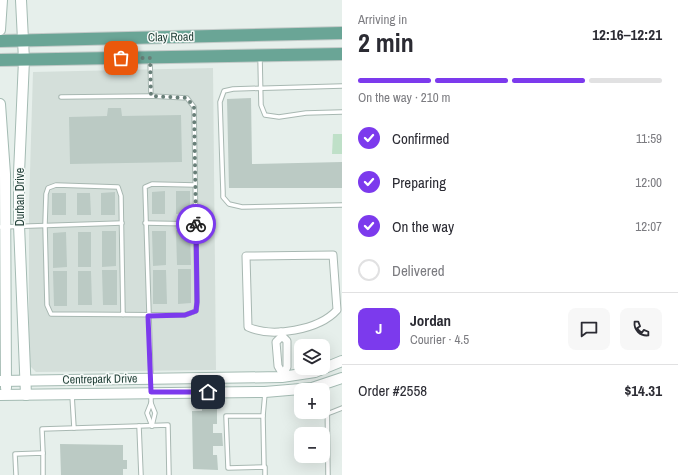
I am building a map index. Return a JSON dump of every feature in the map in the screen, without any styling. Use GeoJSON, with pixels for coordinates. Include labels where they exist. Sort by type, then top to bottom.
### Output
{"type":"FeatureCollection","features":[{"type":"Feature","properties":{"kind":"main road","name":"Clay Road"},"geometry":{"type":"LineString","coordinates":[[0,41],[342,33]]}},
{"type":"Feature","properties":{"kind":"main road"},"geometry":{"type":"LineString","coordinates":[[150,58],[151,38]]}},
{"type":"Feature","properties":{"kind":"main road","name":"Clay Road"},"geometry":{"type":"LineString","coordinates":[[0,60],[342,54]]}},
{"type":"Feature","properties":{"kind":"street"},"geometry":{"type":"LineString","coordinates":[[0,30],[2,0]]}},
{"type":"Feature","properties":{"kind":"street","name":"Durban Drive"},"geometry":{"type":"LineString","coordinates":[[21,0],[24,60],[19,173],[19,225],[26,394]]}},
{"type":"Feature","properties":{"kind":"street","name":"Durban Drive"},"geometry":{"type":"LineString","coordinates":[[0,104],[5,174],[3,227],[3,395]]}},
{"type":"Feature","properties":{"kind":"street"},"geometry":{"type":"LineString","coordinates":[[282,375],[287,367],[287,341],[281,334],[259,332],[248,327],[246,256],[333,255],[337,310],[331,317],[281,334],[276,342],[278,366],[282,375],[285,390]]}},
{"type":"Feature","properties":{"kind":"street","name":"Centrepark Drive"},"geometry":{"type":"LineString","coordinates":[[3,381],[282,375],[315,372],[342,361]]}},
{"type":"Feature","properties":{"kind":"street","name":"Centrepark Drive"},"geometry":{"type":"LineString","coordinates":[[327,383],[342,378]]}},
{"type":"Feature","properties":{"kind":"street"},"geometry":{"type":"LineString","coordinates":[[151,379],[151,398]]}},
{"type":"Feature","properties":{"kind":"street","name":"Centrepark Drive"},"geometry":{"type":"LineString","coordinates":[[3,395],[72,394],[151,398],[294,389]]}},
{"type":"Feature","properties":{"kind":"lane"},"geometry":{"type":"LineString","coordinates":[[260,56],[261,105],[266,115],[280,117],[306,113],[342,112]]}},
{"type":"Feature","properties":{"kind":"lane"},"geometry":{"type":"LineString","coordinates":[[150,58],[151,96]]}},
{"type":"Feature","properties":{"kind":"lane"},"geometry":{"type":"LineString","coordinates":[[342,86],[233,89],[224,92],[220,102],[223,192],[228,204],[242,207],[342,205]]}},
{"type":"Feature","properties":{"kind":"lane"},"geometry":{"type":"LineString","coordinates":[[61,97],[151,96],[187,98],[194,107],[196,311],[185,315],[148,316],[51,314],[47,305],[46,194],[48,188],[56,185],[118,187],[121,196],[123,315]]}},
{"type":"Feature","properties":{"kind":"lane"},"geometry":{"type":"LineString","coordinates":[[151,379],[145,187],[152,184],[195,185]]}},
{"type":"Feature","properties":{"kind":"lane"},"geometry":{"type":"LineString","coordinates":[[3,227],[19,225],[122,222]]}},
{"type":"Feature","properties":{"kind":"lane"},"geometry":{"type":"LineString","coordinates":[[145,222],[196,224]]}},
{"type":"Feature","properties":{"kind":"lane"},"geometry":{"type":"LineString","coordinates":[[265,392],[263,416],[265,475]]}},
{"type":"Feature","properties":{"kind":"lane"},"geometry":{"type":"LineString","coordinates":[[72,394],[74,428]]}},
{"type":"Feature","properties":{"kind":"lane"},"geometry":{"type":"LineString","coordinates":[[151,398],[155,413],[152,426]]}},
{"type":"Feature","properties":{"kind":"lane"},"geometry":{"type":"LineString","coordinates":[[151,398],[147,413],[152,426]]}},
{"type":"Feature","properties":{"kind":"lane"},"geometry":{"type":"LineString","coordinates":[[330,413],[342,408]]}},
{"type":"Feature","properties":{"kind":"lane"},"geometry":{"type":"LineString","coordinates":[[263,416],[226,416],[228,468],[264,467]]}},
{"type":"Feature","properties":{"kind":"lane"},"geometry":{"type":"LineString","coordinates":[[327,419],[328,475]]}},
{"type":"Feature","properties":{"kind":"lane"},"geometry":{"type":"LineString","coordinates":[[43,475],[42,429],[168,425],[169,475]]}},
{"type":"Feature","properties":{"kind":"lane"},"geometry":{"type":"LineString","coordinates":[[139,426],[140,475]]}},
{"type":"Feature","properties":{"kind":"lane"},"geometry":{"type":"LineString","coordinates":[[16,475],[15,454],[43,453]]}},
{"type":"Feature","properties":{"kind":"shaded area"},"geometry":{"type":"Polygon","coordinates":[[[213,68],[216,370],[36,372],[29,365],[29,206],[33,72],[213,68]]]}},
{"type":"Feature","properties":{"kind":"green space"},"geometry":{"type":"Polygon","coordinates":[[[333,134],[342,134],[342,154],[332,154],[333,134]]]}},
{"type":"Feature","properties":{"kind":"building"},"geometry":{"type":"Polygon","coordinates":[[[251,98],[252,164],[342,162],[342,188],[229,188],[227,99],[251,98]]]}},
{"type":"Feature","properties":{"kind":"building"},"geometry":{"type":"Polygon","coordinates":[[[108,108],[121,108],[122,116],[181,115],[182,162],[70,164],[69,117],[107,116],[108,108]]]}},
{"type":"Feature","properties":{"kind":"building"},"geometry":{"type":"Polygon","coordinates":[[[165,191],[165,214],[152,214],[152,192],[165,191]]]}},
{"type":"Feature","properties":{"kind":"building"},"geometry":{"type":"Polygon","coordinates":[[[176,191],[190,191],[190,213],[176,214],[176,191]]]}},
{"type":"Feature","properties":{"kind":"building"},"geometry":{"type":"Polygon","coordinates":[[[115,192],[115,215],[101,215],[101,193],[115,192]]]}},
{"type":"Feature","properties":{"kind":"building"},"geometry":{"type":"Polygon","coordinates":[[[52,193],[66,193],[66,215],[52,215],[52,193]]]}},
{"type":"Feature","properties":{"kind":"building"},"geometry":{"type":"Polygon","coordinates":[[[77,193],[90,193],[91,215],[77,215],[77,193]]]}},
{"type":"Feature","properties":{"kind":"building"},"geometry":{"type":"Polygon","coordinates":[[[176,230],[190,230],[191,265],[177,265],[176,230]]]}},
{"type":"Feature","properties":{"kind":"building"},"geometry":{"type":"Polygon","coordinates":[[[102,231],[116,231],[116,266],[102,267],[102,231]]]}},
{"type":"Feature","properties":{"kind":"building"},"geometry":{"type":"Polygon","coordinates":[[[152,231],[166,231],[166,265],[153,266],[152,231]]]}},
{"type":"Feature","properties":{"kind":"building"},"geometry":{"type":"Polygon","coordinates":[[[66,232],[67,267],[53,268],[53,233],[66,232]]]}},
{"type":"Feature","properties":{"kind":"building"},"geometry":{"type":"Polygon","coordinates":[[[78,232],[91,232],[91,267],[78,267],[78,232]]]}},
{"type":"Feature","properties":{"kind":"building"},"geometry":{"type":"Polygon","coordinates":[[[178,269],[191,269],[191,303],[178,304],[178,269]]]}},
{"type":"Feature","properties":{"kind":"building"},"geometry":{"type":"Polygon","coordinates":[[[102,270],[117,270],[117,305],[103,305],[102,270]]]}},
{"type":"Feature","properties":{"kind":"building"},"geometry":{"type":"Polygon","coordinates":[[[153,270],[166,270],[167,304],[153,304],[153,270]]]}},
{"type":"Feature","properties":{"kind":"building"},"geometry":{"type":"Polygon","coordinates":[[[53,271],[67,271],[67,306],[54,306],[53,271]]]}},
{"type":"Feature","properties":{"kind":"building"},"geometry":{"type":"Polygon","coordinates":[[[78,271],[91,271],[92,305],[78,305],[78,271]]]}},
{"type":"Feature","properties":{"kind":"building"},"geometry":{"type":"Polygon","coordinates":[[[202,409],[217,409],[217,424],[213,424],[213,433],[222,433],[223,446],[213,446],[213,455],[217,455],[218,470],[193,469],[192,411],[202,411],[202,409]]]}},
{"type":"Feature","properties":{"kind":"building"},"geometry":{"type":"Polygon","coordinates":[[[60,444],[123,445],[123,460],[127,460],[127,469],[123,469],[123,475],[61,475],[60,444]]]}},
{"type":"Feature","properties":{"kind":"way so far"},"geometry":{"type":"LineString","coordinates":[[121,58],[150,58],[151,96],[187,98],[194,107],[196,224]]}},
{"type":"Feature","properties":{"kind":"route"},"geometry":{"type":"LineString","coordinates":[[196,224],[196,311],[185,315],[148,316],[151,392],[208,392]]}}]}
